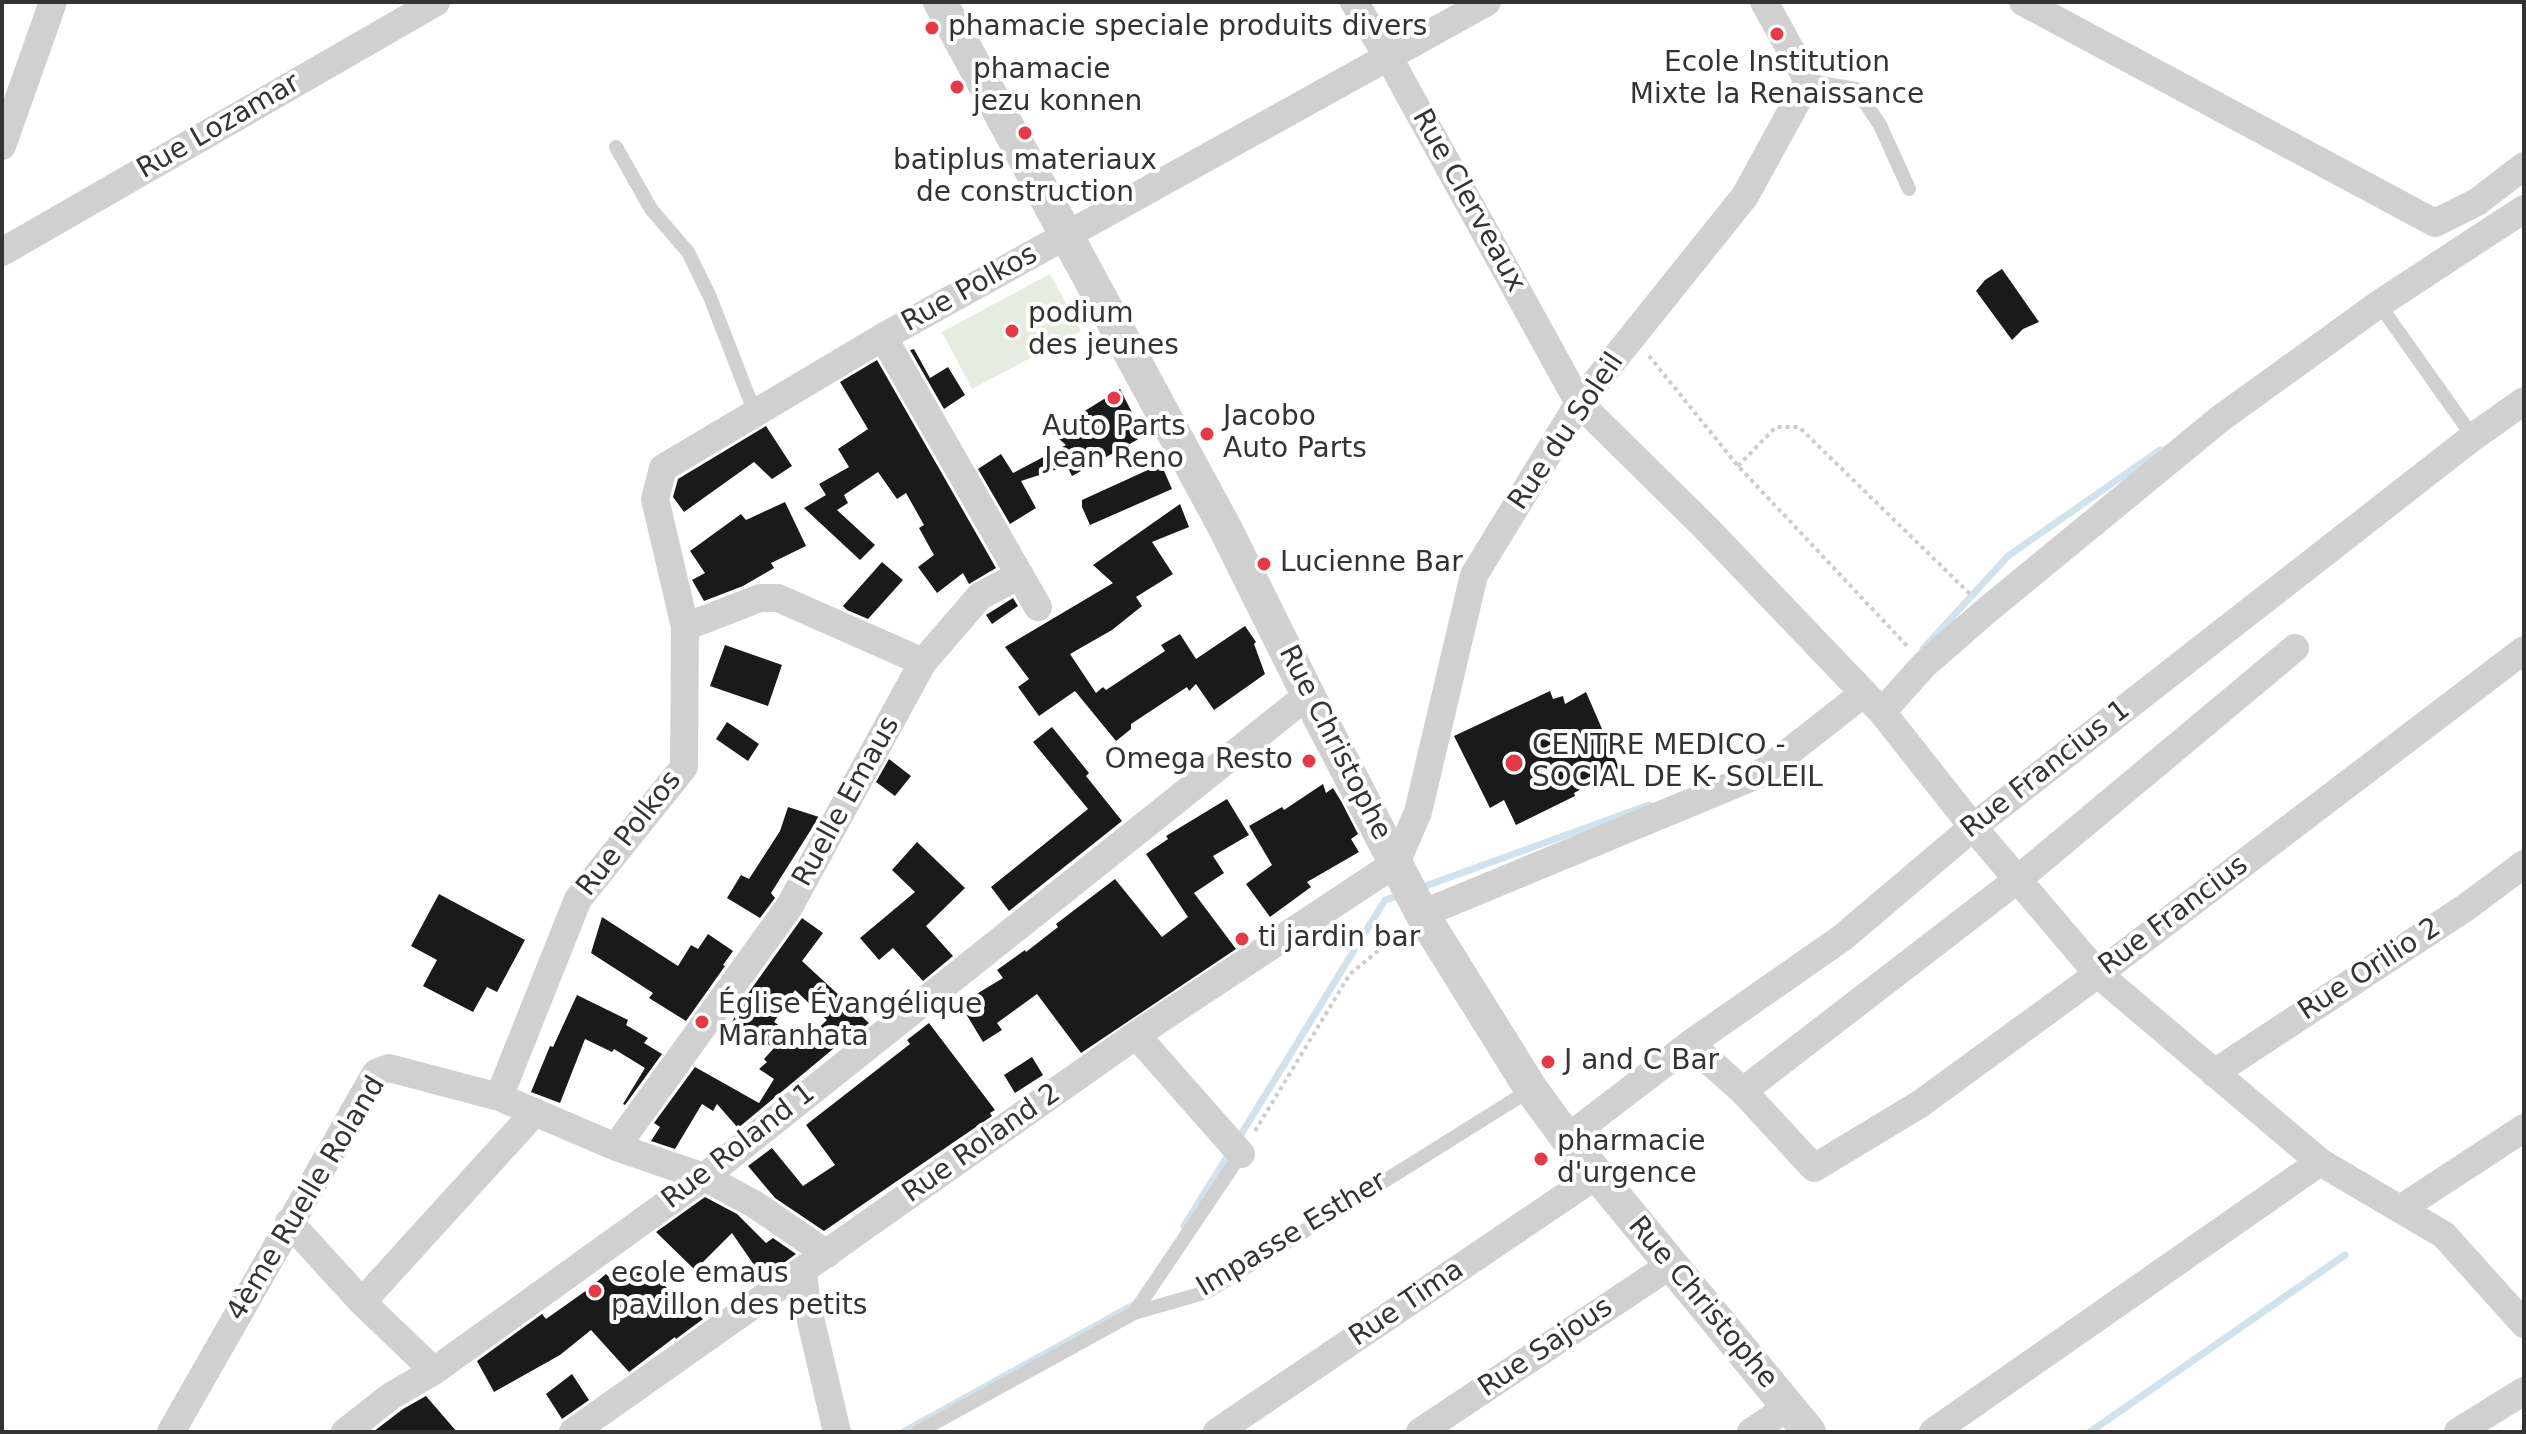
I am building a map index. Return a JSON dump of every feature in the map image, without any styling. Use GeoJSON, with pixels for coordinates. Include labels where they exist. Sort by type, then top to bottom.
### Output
{"type":"FeatureCollection","features":[{"type":"Feature","properties":{"kind":"street"},"geometry":{"type":"LineString","coordinates":[[2,146],[53,2]]}},
{"type":"Feature","properties":{"kind":"street","name":"Rue Lozamar"},"geometry":{"type":"LineString","coordinates":[[2,252],[436,2]]}},
{"type":"Feature","properties":{"kind":"street","name":"Rue Christophe"},"geometry":{"type":"LineString","coordinates":[[940,2],[1225,528],[1422,914],[1531,1089],[1567,1138],[1799,1419]]}},
{"type":"Feature","properties":{"kind":"street","name":"Rue Clerveaux"},"geometry":{"type":"LineString","coordinates":[[1354,2],[1389,58],[1579,403],[1705,527],[1873,703],[2098,974],[2320,1162],[2444,1235],[2524,1324]]}},
{"type":"Feature","properties":{"kind":"street","name":"Rue Polkos"},"geometry":{"type":"LineString","coordinates":[[499,1097],[578,899],[684,767],[685,627],[655,499],[663,468],[883,337],[1487,2]]}},
{"type":"Feature","properties":{"kind":"street"},"geometry":{"type":"LineString","coordinates":[[1764,2],[1808,81]]}},
{"type":"Feature","properties":{"kind":"street"},"geometry":{"type":"LineString","coordinates":[[2023,2],[2435,223],[2477,202],[2524,166]]}},
{"type":"Feature","properties":{"kind":"street","name":"Rue du Soleil"},"geometry":{"type":"LineString","coordinates":[[1396,863],[1418,812],[1474,575],[1579,403],[1745,196],[1808,81]]}},
{"type":"Feature","properties":{"kind":"street"},"geometry":{"type":"LineString","coordinates":[[1422,914],[1762,773],[1873,703],[1924,665],[2221,418],[2379,304],[2524,209]]}},
{"type":"Feature","properties":{"kind":"street"},"geometry":{"type":"LineString","coordinates":[[883,337],[1038,607]]}},
{"type":"Feature","properties":{"kind":"street","name":"Rue Francius 1"},"geometry":{"type":"LineString","coordinates":[[1567,1138],[1690,1044],[1842,938],[1973,827],[2473,437],[2524,401]]}},
{"type":"Feature","properties":{"kind":"street","name":"Ruelle Emaus"},"geometry":{"type":"LineString","coordinates":[[616,1147],[789,907],[923,662],[980,596],[1020,575]]}},
{"type":"Feature","properties":{"kind":"street"},"geometry":{"type":"LineString","coordinates":[[685,627],[760,598],[778,598],[923,662]]}},
{"type":"Feature","properties":{"kind":"street"},"geometry":{"type":"LineString","coordinates":[[1690,1044],[1743,1091],[2017,880],[2295,648]]}},
{"type":"Feature","properties":{"kind":"street","name":"Rue Francius"},"geometry":{"type":"LineString","coordinates":[[1743,1091],[1814,1168],[1920,1104],[2098,974],[2524,650]]}},
{"type":"Feature","properties":{"kind":"street","name":"Rue Roland 1"},"geometry":{"type":"LineString","coordinates":[[345,1432],[391,1396],[434,1371],[704,1177],[1308,695]]}},
{"type":"Feature","properties":{"kind":"street","name":"Rue Roland 2"},"geometry":{"type":"LineString","coordinates":[[573,1432],[1136,1035],[1396,863]]}},
{"type":"Feature","properties":{"kind":"street","name":"Rue Orilio 2"},"geometry":{"type":"LineString","coordinates":[[2214,1073],[2465,908],[2524,864]]}},
{"type":"Feature","properties":{"kind":"street"},"geometry":{"type":"LineString","coordinates":[[1136,1035],[1232,1144]]}},
{"type":"Feature","properties":{"kind":"street","name":"4ème Ruelle Roland"},"geometry":{"type":"LineString","coordinates":[[171,1432],[376,1073],[389,1068],[499,1097]]}},
{"type":"Feature","properties":{"kind":"street"},"geometry":{"type":"LineString","coordinates":[[499,1097],[616,1147],[704,1177],[754,1204],[827,1254]]}},
{"type":"Feature","properties":{"kind":"street"},"geometry":{"type":"LineString","coordinates":[[362,1302],[535,1112]]}},
{"type":"Feature","properties":{"kind":"street"},"geometry":{"type":"LineString","coordinates":[[2402,1208],[2524,1128]]}},
{"type":"Feature","properties":{"kind":"street"},"geometry":{"type":"LineString","coordinates":[[1933,1432],[2320,1162]]}},
{"type":"Feature","properties":{"kind":"street","name":"Rue Tima"},"geometry":{"type":"LineString","coordinates":[[1217,1432],[1597,1175]]}},
{"type":"Feature","properties":{"kind":"street"},"geometry":{"type":"LineString","coordinates":[[289,1222],[362,1302],[434,1371]]}},
{"type":"Feature","properties":{"kind":"street","name":"Rue Sajous"},"geometry":{"type":"LineString","coordinates":[[1420,1432],[1672,1264]]}},
{"type":"Feature","properties":{"kind":"street"},"geometry":{"type":"LineString","coordinates":[[803,1271],[806,1300],[837,1432]]}},
{"type":"Feature","properties":{"kind":"street"},"geometry":{"type":"LineString","coordinates":[[2458,1432],[2524,1391]]}},
{"type":"Feature","properties":{"kind":"street"},"geometry":{"type":"LineString","coordinates":[[1751,1432],[1799,1419]]}},
{"type":"Feature","properties":{"kind":"lane"},"geometry":{"type":"LineString","coordinates":[[1808,81],[1856,89],[1880,125],[1909,189]]}},
{"type":"Feature","properties":{"kind":"lane"},"geometry":{"type":"LineString","coordinates":[[616,147],[651,209],[688,252],[710,297],[755,413]]}},
{"type":"Feature","properties":{"kind":"lane"},"geometry":{"type":"LineString","coordinates":[[2379,304],[2473,437]]}},
{"type":"Feature","properties":{"kind":"lane","name":"Impasse Esther"},"geometry":{"type":"LineString","coordinates":[[918,1432],[1134,1313],[1207,1292],[1531,1089]]}},
{"type":"Feature","properties":{"kind":"lane"},"geometry":{"type":"LineString","coordinates":[[1134,1313],[1232,1144]]}},
{"type":"Feature","properties":{"kind":"path"},"geometry":{"type":"LineString","coordinates":[[1632,336],[1738,466],[1888,625]]}},
{"type":"Feature","properties":{"kind":"path"},"geometry":{"type":"LineString","coordinates":[[1738,466],[1776,427],[1799,427],[1957,579]]}},
{"type":"Feature","properties":{"kind":"path"},"geometry":{"type":"LineString","coordinates":[[1232,1144],[1350,974],[1422,914]]}},
{"type":"Feature","properties":{"kind":"shaded area","name":"podium des jeunes"},"geometry":{"type":"Polygon","coordinates":[[[1050,274],[1081,331],[972,389],[942,332],[1050,274]]]}},
{"type":"Feature","properties":{"kind":"building"},"geometry":{"type":"Polygon","coordinates":[[[2002,269],[2039,322],[2023,329],[2012,340],[1976,291],[1985,280],[2002,269]]]}},
{"type":"Feature","properties":{"kind":"building"},"geometry":{"type":"Polygon","coordinates":[[[914,349],[930,378],[948,367],[965,395],[944,409],[910,350],[914,349]]]}},
{"type":"Feature","properties":{"kind":"building"},"geometry":{"type":"Polygon","coordinates":[[[877,360],[996,568],[969,584],[963,573],[937,593],[918,567],[934,555],[919,528],[924,525],[906,493],[897,499],[878,472],[844,495],[848,503],[837,510],[875,545],[860,560],[804,508],[826,495],[819,484],[849,467],[838,449],[868,429],[840,382],[877,360]]]}},
{"type":"Feature","properties":{"kind":"building"},"geometry":{"type":"Polygon","coordinates":[[[1120,389],[1144,436],[1072,476],[1067,466],[1021,481],[1036,508],[1010,524],[978,469],[1001,454],[1013,473],[1066,445],[1051,432],[1120,389]]]}},
{"type":"Feature","properties":{"kind":"building"},"geometry":{"type":"Polygon","coordinates":[[[766,426],[792,466],[772,479],[754,462],[684,512],[673,497],[678,479],[766,426]]]}},
{"type":"Feature","properties":{"kind":"building"},"geometry":{"type":"Polygon","coordinates":[[[1161,464],[1172,489],[1090,525],[1082,500],[1161,464]]]}},
{"type":"Feature","properties":{"kind":"building"},"geometry":{"type":"Polygon","coordinates":[[[785,502],[806,546],[771,563],[774,568],[743,586],[704,601],[692,580],[705,573],[690,551],[741,514],[746,520],[785,502]]]}},
{"type":"Feature","properties":{"kind":"building"},"geometry":{"type":"Polygon","coordinates":[[[1180,504],[1189,527],[1152,542],[1173,574],[1136,597],[1142,606],[1112,630],[1070,654],[1096,693],[1103,687],[1106,690],[1165,651],[1161,645],[1180,634],[1196,659],[1245,626],[1256,642],[1254,644],[1265,674],[1214,710],[1196,684],[1189,691],[1187,687],[1131,724],[1131,729],[1116,741],[1075,691],[1039,716],[1018,687],[1029,679],[1005,647],[1113,583],[1093,565],[1180,504]]]}},
{"type":"Feature","properties":{"kind":"building"},"geometry":{"type":"Polygon","coordinates":[[[882,562],[903,580],[868,619],[847,610],[843,606],[882,562]]]}},
{"type":"Feature","properties":{"kind":"building"},"geometry":{"type":"Polygon","coordinates":[[[1013,598],[1018,606],[992,624],[986,615],[1013,598]]]}},
{"type":"Feature","properties":{"kind":"building"},"geometry":{"type":"Polygon","coordinates":[[[725,645],[782,665],[768,706],[710,686],[725,645]]]}},
{"type":"Feature","properties":{"kind":"building"},"geometry":{"type":"Polygon","coordinates":[[[1550,691],[1553,699],[1563,696],[1565,704],[1586,692],[1619,768],[1574,793],[1575,796],[1516,825],[1504,800],[1490,808],[1454,736],[1550,691]]]}},
{"type":"Feature","properties":{"kind":"building"},"geometry":{"type":"Polygon","coordinates":[[[727,722],[759,744],[748,761],[716,739],[727,722]]]}},
{"type":"Feature","properties":{"kind":"building"},"geometry":{"type":"Polygon","coordinates":[[[1052,727],[1122,821],[1009,911],[991,887],[1088,809],[1033,742],[1052,727]]]}},
{"type":"Feature","properties":{"kind":"building"},"geometry":{"type":"Polygon","coordinates":[[[889,759],[911,776],[895,796],[876,782],[889,759]]]}},
{"type":"Feature","properties":{"kind":"building"},"geometry":{"type":"Polygon","coordinates":[[[1323,784],[1326,793],[1333,788],[1341,801],[1358,834],[1351,839],[1359,852],[1307,882],[1311,887],[1270,917],[1246,884],[1272,865],[1249,826],[1282,807],[1284,810],[1323,784]]]}},
{"type":"Feature","properties":{"kind":"building"},"geometry":{"type":"Polygon","coordinates":[[[1227,799],[1249,835],[1213,856],[1224,873],[1194,893],[1236,949],[1081,1053],[1037,994],[997,1023],[1002,1030],[983,1042],[960,1004],[1003,978],[997,970],[1026,952],[1058,927],[1056,924],[1115,879],[1162,937],[1188,917],[1146,854],[1168,839],[1166,836],[1227,799]]]}},
{"type":"Feature","properties":{"kind":"building"},"geometry":{"type":"Polygon","coordinates":[[[788,807],[819,817],[771,893],[775,898],[760,918],[727,898],[741,875],[749,879],[780,831],[788,807]]]}},
{"type":"Feature","properties":{"kind":"building"},"geometry":{"type":"Polygon","coordinates":[[[917,842],[965,888],[926,926],[953,956],[923,981],[893,948],[879,960],[860,938],[915,892],[892,870],[917,842]]]}},
{"type":"Feature","properties":{"kind":"building"},"geometry":{"type":"Polygon","coordinates":[[[439,894],[525,940],[497,992],[487,987],[473,1012],[423,986],[437,960],[411,946],[439,894]]]}},
{"type":"Feature","properties":{"kind":"building"},"geometry":{"type":"Polygon","coordinates":[[[602,917],[678,966],[691,945],[698,949],[708,934],[733,951],[686,1021],[649,998],[653,993],[591,953],[602,917]]]}},
{"type":"Feature","properties":{"kind":"building"},"geometry":{"type":"Polygon","coordinates":[[[802,918],[823,933],[802,961],[869,1023],[738,1128],[717,1104],[713,1111],[702,1104],[675,1149],[651,1141],[660,1127],[654,1123],[695,1067],[759,1103],[774,1079],[759,1069],[767,1062],[764,1059],[774,1048],[732,1022],[737,1009],[802,918]],[[795,990],[774,1022],[804,1042],[827,1020],[795,990]]]}},
{"type":"Feature","properties":{"kind":"building"},"geometry":{"type":"Polygon","coordinates":[[[577,995],[628,1020],[626,1025],[648,1038],[644,1043],[662,1054],[625,1105],[645,1068],[614,1049],[612,1052],[585,1039],[560,1103],[531,1092],[550,1046],[553,1047],[577,995]]]}},
{"type":"Feature","properties":{"kind":"building"},"geometry":{"type":"Polygon","coordinates":[[[929,1023],[995,1110],[990,1113],[992,1116],[824,1231],[775,1198],[748,1166],[772,1148],[803,1186],[835,1165],[806,1125],[910,1044],[907,1040],[929,1023]]]}},
{"type":"Feature","properties":{"kind":"building"},"geometry":{"type":"Polygon","coordinates":[[[1032,1057],[1043,1075],[1015,1093],[1004,1075],[1032,1057]]]}},
{"type":"Feature","properties":{"kind":"building"},"geometry":{"type":"Polygon","coordinates":[[[705,1197],[737,1214],[766,1243],[773,1238],[796,1254],[763,1278],[732,1233],[695,1270],[656,1232],[705,1197]]]}},
{"type":"Feature","properties":{"kind":"building"},"geometry":{"type":"Polygon","coordinates":[[[638,1263],[703,1319],[629,1372],[591,1330],[560,1355],[494,1392],[477,1361],[542,1314],[546,1319],[606,1274],[618,1286],[638,1263]]]}},
{"type":"Feature","properties":{"kind":"building"},"geometry":{"type":"Polygon","coordinates":[[[572,1374],[589,1400],[562,1419],[546,1394],[572,1374]]]}},
{"type":"Feature","properties":{"kind":"building"},"geometry":{"type":"Polygon","coordinates":[[[426,1396],[457,1432],[373,1432],[403,1409],[426,1396]]]}},
{"type":"Feature","properties":{"kind":"waterway"},"geometry":{"type":"LineString","coordinates":[[1923,649],[2008,556],[2160,450]]}},
{"type":"Feature","properties":{"kind":"waterway"},"geometry":{"type":"LineString","coordinates":[[1420,888],[1649,805]]}},
{"type":"Feature","properties":{"kind":"waterway"},"geometry":{"type":"LineString","coordinates":[[1237,1141],[1385,900],[1401,895]]}},
{"type":"Feature","properties":{"kind":"waterway"},"geometry":{"type":"LineString","coordinates":[[1184,1226],[1230,1152]]}},
{"type":"Feature","properties":{"kind":"waterway"},"geometry":{"type":"LineString","coordinates":[[2090,1432],[2345,1255]]}},
{"type":"Feature","properties":{"kind":"waterway"},"geometry":{"type":"LineString","coordinates":[[903,1432],[1135,1304]]}},
{"type":"Feature","properties":{"kind":"place","name":"phamacie speciale produits divers"},"geometry":{"type":"Point","coordinates":[932,28]}},
{"type":"Feature","properties":{"kind":"place","name":"Ecole Institution Mixte la Renaissance"},"geometry":{"type":"Point","coordinates":[1777,34]}},
{"type":"Feature","properties":{"kind":"place","name":"phamacie jezu konnen"},"geometry":{"type":"Point","coordinates":[957,87]}},
{"type":"Feature","properties":{"kind":"place","name":"batiplus materiaux de construction"},"geometry":{"type":"Point","coordinates":[1025,133]}},
{"type":"Feature","properties":{"kind":"place","name":"podium des jeunes"},"geometry":{"type":"Point","coordinates":[1012,331]}},
{"type":"Feature","properties":{"kind":"place","name":"Auto Parts Jean Reno"},"geometry":{"type":"Point","coordinates":[1114,398]}},
{"type":"Feature","properties":{"kind":"place","name":"Jacobo Auto Parts"},"geometry":{"type":"Point","coordinates":[1207,434]}},
{"type":"Feature","properties":{"kind":"place","name":"Lucienne Bar"},"geometry":{"type":"Point","coordinates":[1264,564]}},
{"type":"Feature","properties":{"kind":"place","name":"Omega Resto"},"geometry":{"type":"Point","coordinates":[1309,761]}},
{"type":"Feature","properties":{"kind":"place","name":"CENTRE MEDICO - SOCIAL DE K- SOLEIL"},"geometry":{"type":"Point","coordinates":[1514,763]}},
{"type":"Feature","properties":{"kind":"place","name":"ti jardin bar"},"geometry":{"type":"Point","coordinates":[1242,939]}},
{"type":"Feature","properties":{"kind":"place","name":"Église Évangélique Maranhata"},"geometry":{"type":"Point","coordinates":[702,1022]}},
{"type":"Feature","properties":{"kind":"place","name":"J and C Bar"},"geometry":{"type":"Point","coordinates":[1548,1062]}},
{"type":"Feature","properties":{"kind":"place","name":"pharmacie d'urgence"},"geometry":{"type":"Point","coordinates":[1541,1159]}},
{"type":"Feature","properties":{"kind":"place","name":"ecole emaus pavillon des petits"},"geometry":{"type":"Point","coordinates":[595,1291]}}]}
